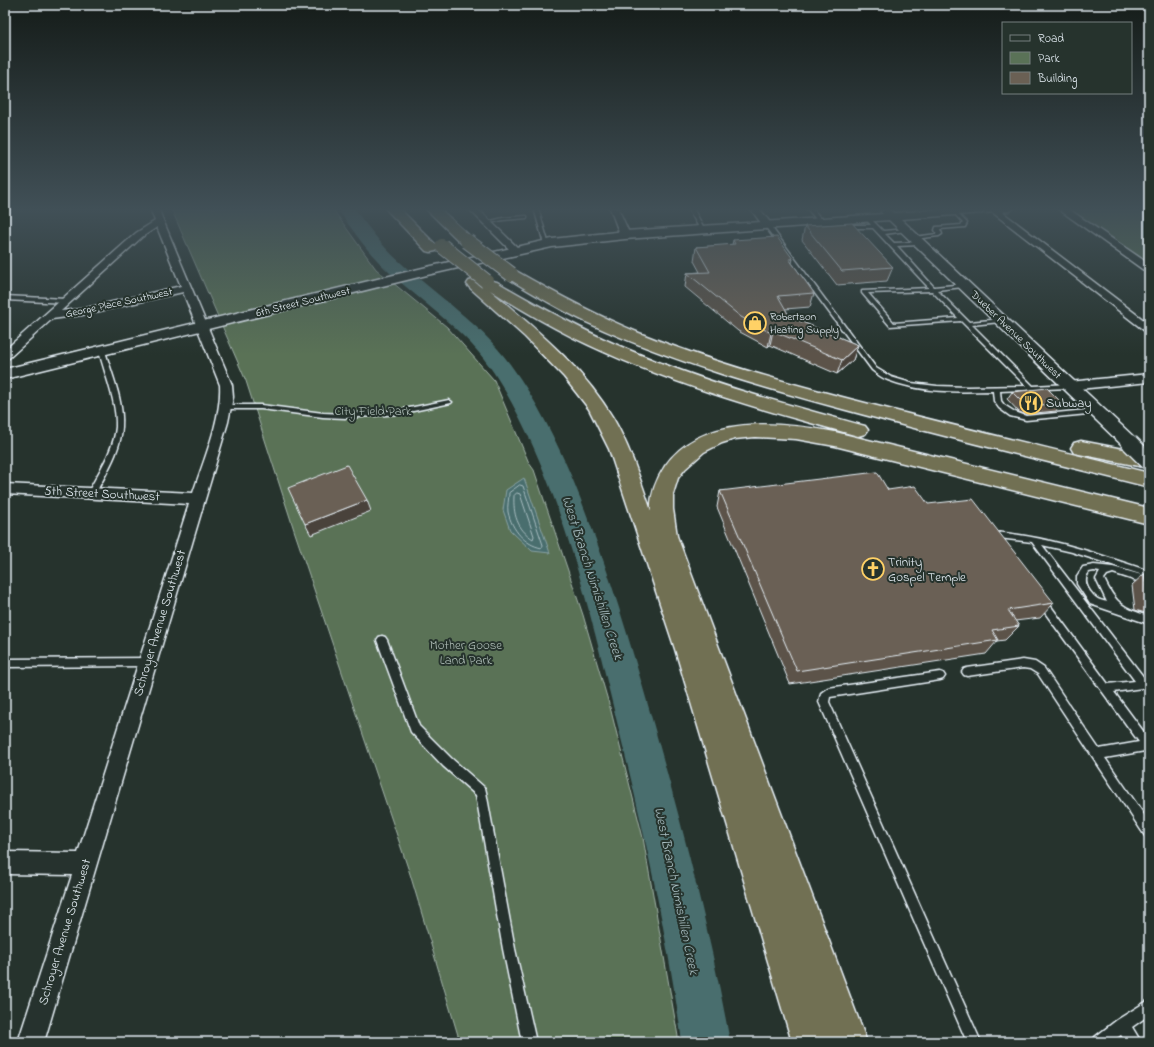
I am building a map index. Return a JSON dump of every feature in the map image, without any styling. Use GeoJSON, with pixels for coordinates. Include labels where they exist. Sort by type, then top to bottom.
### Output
{"type":"FeatureCollection","features":[{"type":"Feature","properties":{"kind":"highway"},"geometry":{"type":"LineString","coordinates":[[448,257],[480,283],[583,388],[610,430],[619,449],[688,649],[811,1042]]}},
{"type":"Feature","properties":{"kind":"highway"},"geometry":{"type":"LineString","coordinates":[[488,257],[511,274],[557,302],[599,323],[659,348],[715,367],[787,389],[867,410],[1149,480]]}},
{"type":"Feature","properties":{"kind":"highway"},"geometry":{"type":"LineString","coordinates":[[480,283],[576,334],[624,356],[709,387],[806,417],[1149,504]]}},
{"type":"Feature","properties":{"kind":"highway"},"geometry":{"type":"LineString","coordinates":[[715,367],[784,379],[1092,451],[1149,461]]}},
{"type":"Feature","properties":{"kind":"highway"},"geometry":{"type":"LineString","coordinates":[[848,1042],[666,536],[662,514],[662,499],[669,476],[675,466],[687,454],[716,438],[753,431],[790,431],[835,440],[1149,516]]}},
{"type":"Feature","properties":{"kind":"street"},"geometry":{"type":"LineString","coordinates":[[5,356],[115,257]]}},
{"type":"Feature","properties":{"kind":"street","name":"Schroyer Avenue Southwest"},"geometry":{"type":"LineString","coordinates":[[31,1042],[198,499],[227,397],[226,385],[174,257]]}},
{"type":"Feature","properties":{"kind":"street","name":"6th Street Southwest"},"geometry":{"type":"LineString","coordinates":[[5,374],[490,257]]}},
{"type":"Feature","properties":{"kind":"street","name":"Dueber Avenue Southwest"},"geometry":{"type":"LineString","coordinates":[[934,257],[1149,461]]}},
{"type":"Feature","properties":{"kind":"street"},"geometry":{"type":"LineString","coordinates":[[1055,257],[1149,329]]}},
{"type":"Feature","properties":{"kind":"street"},"geometry":{"type":"LineString","coordinates":[[1131,257],[1149,269]]}},
{"type":"Feature","properties":{"kind":"street","name":"George Place Southwest"},"geometry":{"type":"LineString","coordinates":[[50,316],[82,312],[187,288]]}},
{"type":"Feature","properties":{"kind":"street"},"geometry":{"type":"LineString","coordinates":[[1069,386],[1149,378]]}},
{"type":"Feature","properties":{"kind":"street","name":"5th Street Southwest"},"geometry":{"type":"LineString","coordinates":[[5,489],[198,499]]}},
{"type":"Feature","properties":{"kind":"street"},"geometry":{"type":"LineString","coordinates":[[5,863],[86,864]]}},
{"type":"Feature","properties":{"kind":"lane"},"geometry":{"type":"LineString","coordinates":[[791,257],[825,306],[876,371],[884,377],[894,381],[942,389],[1069,386]]}},
{"type":"Feature","properties":{"kind":"lane"},"geometry":{"type":"LineString","coordinates":[[904,257],[933,289],[1031,388]]}},
{"type":"Feature","properties":{"kind":"lane"},"geometry":{"type":"LineString","coordinates":[[963,285],[933,289],[864,292],[892,325],[1000,320]]}},
{"type":"Feature","properties":{"kind":"lane"},"geometry":{"type":"LineString","coordinates":[[5,298],[66,301]]}},
{"type":"Feature","properties":{"kind":"lane"},"geometry":{"type":"LineString","coordinates":[[92,493],[115,443],[119,429],[119,415],[102,351]]}},
{"type":"Feature","properties":{"kind":"lane"},"geometry":{"type":"LineString","coordinates":[[997,388],[996,397],[1001,405],[1022,417],[1035,418],[1096,411]]}},
{"type":"Feature","properties":{"kind":"lane"},"geometry":{"type":"LineString","coordinates":[[225,407],[261,407],[323,415],[346,416],[399,412],[449,402]]}},
{"type":"Feature","properties":{"kind":"lane"},"geometry":{"type":"LineString","coordinates":[[1004,548],[992,532],[1066,548],[1149,574]]}},
{"type":"Feature","properties":{"kind":"lane"},"geometry":{"type":"LineString","coordinates":[[1035,541],[1146,683],[1106,689]]}},
{"type":"Feature","properties":{"kind":"lane"},"geometry":{"type":"LineString","coordinates":[[1149,581],[1112,570],[1094,568],[1086,570],[1081,576],[1081,584],[1093,601],[1149,620]]}},
{"type":"Feature","properties":{"kind":"lane"},"geometry":{"type":"LineString","coordinates":[[1112,570],[1104,572],[1100,579],[1110,600],[1119,610]]}},
{"type":"Feature","properties":{"kind":"lane"},"geometry":{"type":"LineString","coordinates":[[1036,593],[1148,747],[1097,754]]}},
{"type":"Feature","properties":{"kind":"lane"},"geometry":{"type":"LineString","coordinates":[[382,640],[415,730],[447,762],[481,792],[509,949],[529,1042]]}},
{"type":"Feature","properties":{"kind":"lane"},"geometry":{"type":"LineString","coordinates":[[5,663],[148,662]]}},
{"type":"Feature","properties":{"kind":"lane"},"geometry":{"type":"LineString","coordinates":[[967,672],[1023,664],[1032,665],[1041,671],[1149,832]]}},
{"type":"Feature","properties":{"kind":"lane"},"geometry":{"type":"LineString","coordinates":[[940,676],[828,693],[824,696],[824,702],[974,1042]]}},
{"type":"Feature","properties":{"kind":"lane"},"geometry":{"type":"LineString","coordinates":[[1100,1042],[1149,1007]]}},
{"type":"Feature","properties":{"kind":"lane"},"geometry":{"type":"LineString","coordinates":[[1122,1025],[1134,1042]]}},
{"type":"Feature","properties":{"kind":"green space","name":"Mother Goose Land Park"},"geometry":{"type":"Polygon","coordinates":[[[192,257],[367,257],[376,269],[447,327],[494,380],[529,463],[534,470],[583,615],[611,711],[643,838],[679,1042],[460,1042],[410,874],[295,533],[246,381],[192,257]]]}},
{"type":"Feature","properties":{"kind":"green space"},"geometry":{"type":"Polygon","coordinates":[[[1138,257],[1149,257],[1149,264],[1138,257]]]}},
{"type":"Feature","properties":{"kind":"water"},"geometry":{"type":"Polygon","coordinates":[[[524,478],[550,553],[532,551],[510,530],[503,510],[506,490],[524,478]]]}},
{"type":"Feature","properties":{"kind":"building"},"geometry":{"type":"Polygon","coordinates":[[[702,257],[791,257],[793,259],[789,259],[814,293],[778,296],[790,317],[858,345],[842,360],[773,331],[771,333],[741,317],[687,273],[710,272],[702,257]]]}},
{"type":"Feature","properties":{"kind":"building"},"geometry":{"type":"Polygon","coordinates":[[[830,257],[884,257],[893,267],[842,271],[830,257]]]}},
{"type":"Feature","properties":{"kind":"building"},"geometry":{"type":"Polygon","coordinates":[[[1047,388],[1062,403],[1030,406],[1024,404],[1012,392],[1047,388]]]}},
{"type":"Feature","properties":{"kind":"building"},"geometry":{"type":"Polygon","coordinates":[[[347,465],[367,500],[305,524],[288,488],[347,465]]]}},
{"type":"Feature","properties":{"kind":"building","name":"Trinity Gospel Temple"},"geometry":{"type":"Polygon","coordinates":[[[877,472],[888,490],[915,486],[928,504],[973,499],[1054,603],[1008,610],[1019,626],[992,630],[998,640],[797,671],[720,491],[877,472]]]}},
{"type":"Feature","properties":{"kind":"building"},"geometry":{"type":"Polygon","coordinates":[[[1144,574],[1149,575],[1149,599],[1148,599],[1144,574]]]}},
{"type":"Feature","properties":{"kind":"waterway","name":"West Branch Nimishillen Creek"},"geometry":{"type":"LineString","coordinates":[[384,257],[395,268],[460,322],[489,351],[513,384],[532,418],[556,471],[588,560],[605,613],[628,695],[656,802],[693,961],[706,1042]]}},
{"type":"Feature","properties":{"kind":"place","name":"Robertson Heating Supply"},"geometry":{"type":"Point","coordinates":[755,323]}},
{"type":"Feature","properties":{"kind":"place","name":"Subway"},"geometry":{"type":"Point","coordinates":[1031,403]}},
{"type":"Feature","properties":{"kind":"place","name":"Trinity Gospel Temple"},"geometry":{"type":"Point","coordinates":[873,569]}},
{"type":"Feature","properties":{"kind":"park label","name":"City Field Park"},"geometry":{"type":"Point","coordinates":[373,411]}}]}
